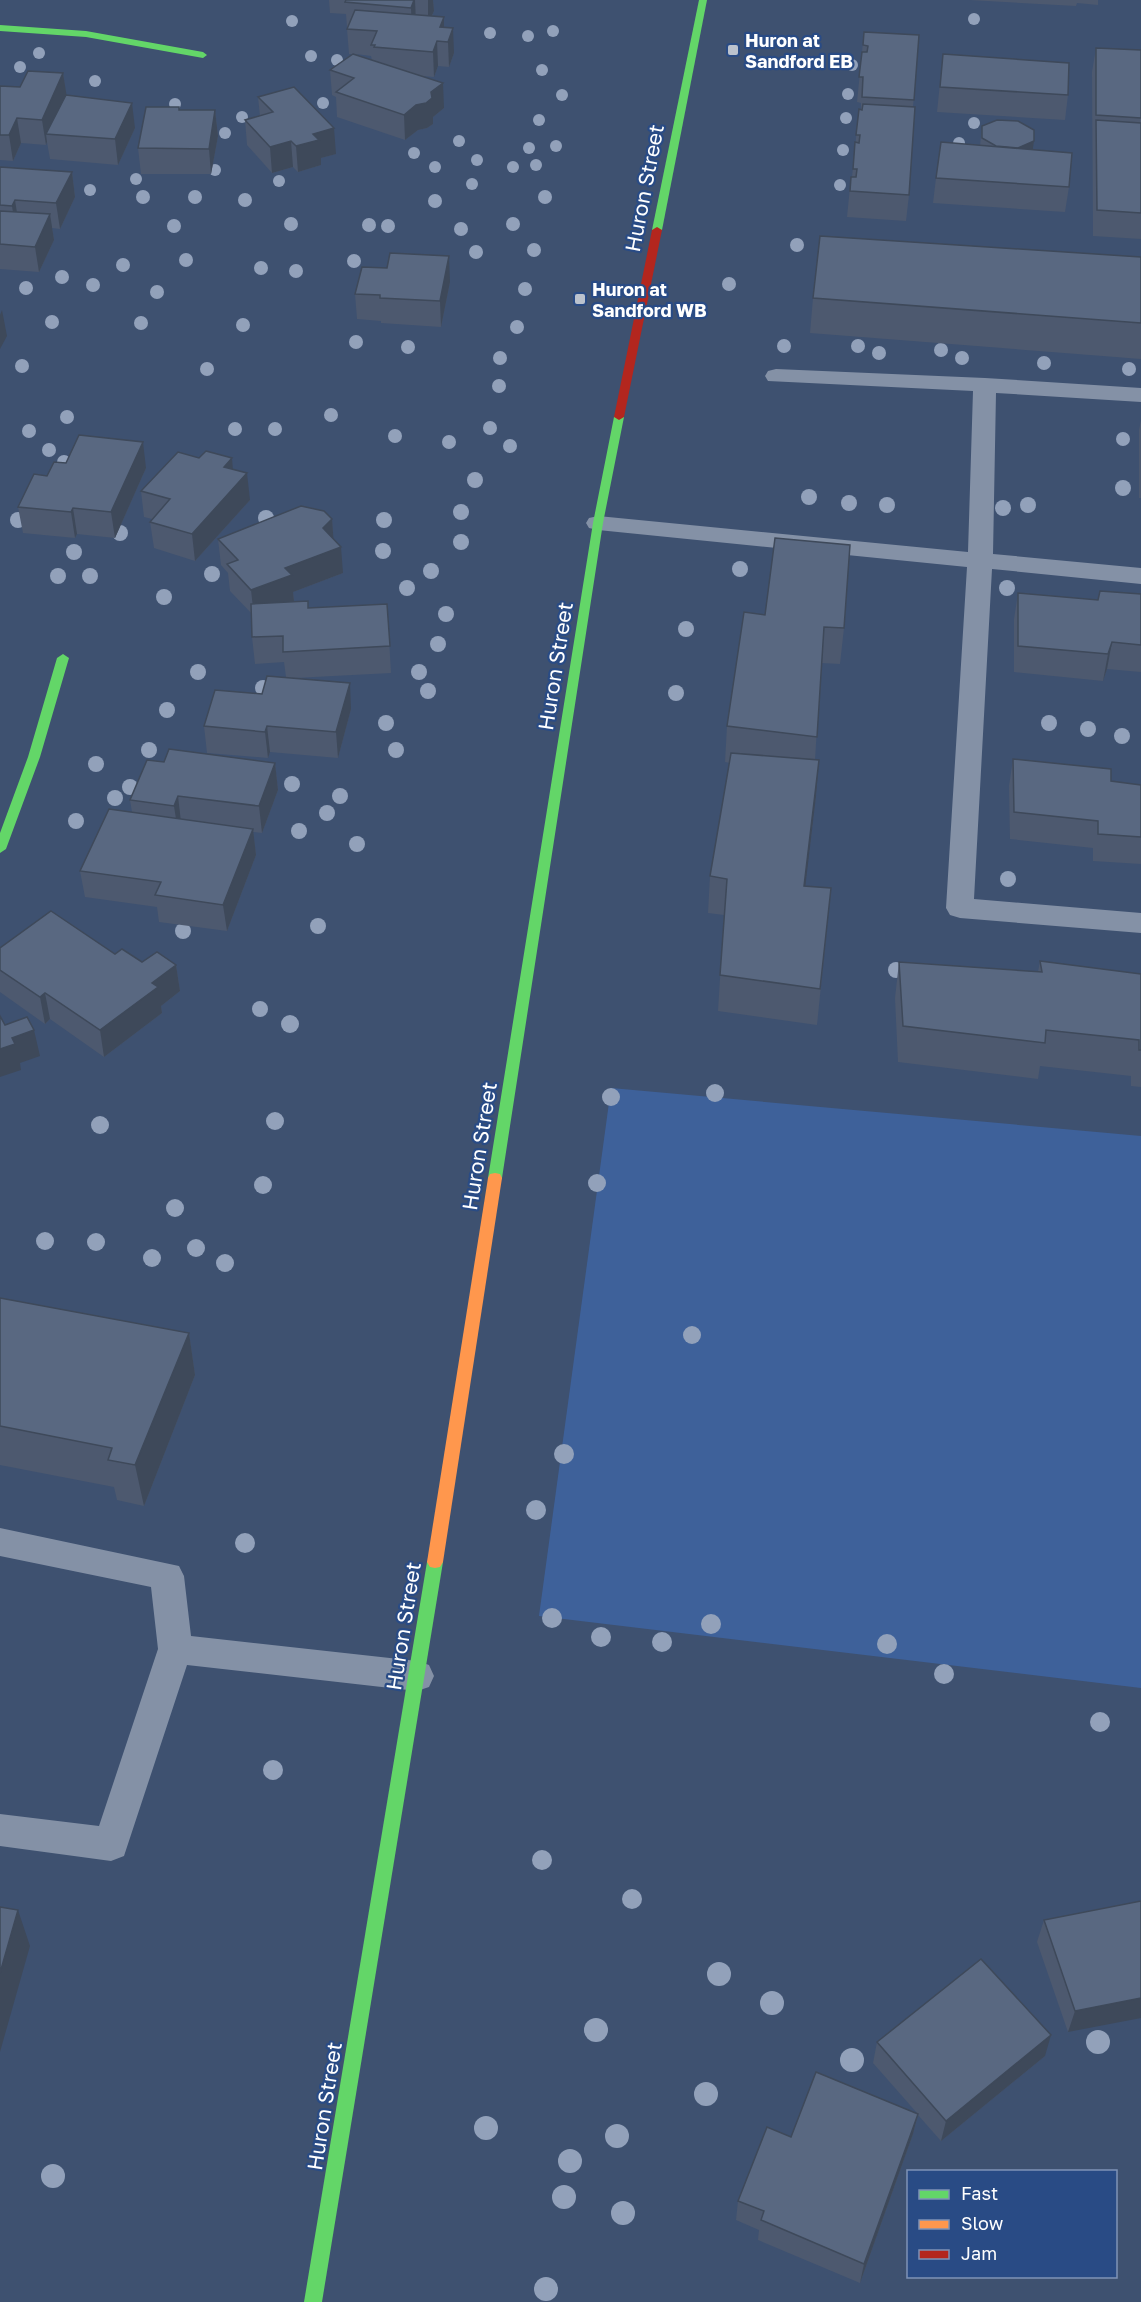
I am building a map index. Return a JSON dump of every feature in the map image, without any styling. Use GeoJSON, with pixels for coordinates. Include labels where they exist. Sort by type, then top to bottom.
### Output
{"type":"FeatureCollection","features":[{"type":"Feature","properties":{"kind":"main road","name":"Huron Street"},"geometry":{"type":"LineString","coordinates":[[313,2302],[417,1676],[598,523],[703,0]]}},
{"type":"Feature","properties":{"kind":"main road"},"geometry":{"type":"LineString","coordinates":[[0,28],[86,34],[203,55]]}},
{"type":"Feature","properties":{"kind":"main road"},"geometry":{"type":"LineString","coordinates":[[0,849],[34,757],[63,658]]}},
{"type":"Feature","properties":{"kind":"lane"},"geometry":{"type":"LineString","coordinates":[[776,376],[986,385],[1141,395]]}},
{"type":"Feature","properties":{"kind":"lane"},"geometry":{"type":"LineString","coordinates":[[986,385],[980,562],[960,908],[1141,923]]}},
{"type":"Feature","properties":{"kind":"lane"},"geometry":{"type":"LineString","coordinates":[[598,523],[1141,576]]}},
{"type":"Feature","properties":{"kind":"lane"},"geometry":{"type":"LineString","coordinates":[[0,1542],[167,1576],[175,1649],[111,1844],[0,1830]]}},
{"type":"Feature","properties":{"kind":"lane"},"geometry":{"type":"LineString","coordinates":[[175,1649],[417,1676]]}},
{"type":"Feature","properties":{"kind":"shaded area"},"geometry":{"type":"Polygon","coordinates":[[[611,1088],[1141,1136],[1141,1688],[539,1616],[611,1088]]]}},
{"type":"Feature","properties":{"kind":"building"},"geometry":{"type":"Polygon","coordinates":[[[346,0],[414,0],[411,8],[345,2],[346,0]]]}},
{"type":"Feature","properties":{"kind":"building"},"geometry":{"type":"Polygon","coordinates":[[[355,10],[444,17],[440,27],[453,28],[448,42],[437,41],[433,52],[374,47],[375,45],[371,45],[377,31],[347,29],[355,10]]]}},
{"type":"Feature","properties":{"kind":"building"},"geometry":{"type":"Polygon","coordinates":[[[864,32],[919,35],[914,100],[862,97],[863,77],[859,77],[862,52],[867,52],[868,46],[863,45],[864,32]]]}},
{"type":"Feature","properties":{"kind":"building"},"geometry":{"type":"Polygon","coordinates":[[[1096,48],[1141,50],[1141,118],[1096,115],[1096,48]]]}},
{"type":"Feature","properties":{"kind":"building"},"geometry":{"type":"Polygon","coordinates":[[[353,54],[443,83],[431,92],[432,98],[426,103],[416,105],[404,115],[336,92],[354,78],[330,70],[353,54]]]}},
{"type":"Feature","properties":{"kind":"building"},"geometry":{"type":"Polygon","coordinates":[[[943,54],[1069,63],[1068,95],[940,87],[943,54]]]}},
{"type":"Feature","properties":{"kind":"building"},"geometry":{"type":"Polygon","coordinates":[[[28,71],[63,73],[42,120],[17,118],[9,135],[0,135],[0,86],[20,87],[28,71]]]}},
{"type":"Feature","properties":{"kind":"building"},"geometry":{"type":"Polygon","coordinates":[[[294,87],[334,128],[313,134],[319,140],[296,146],[291,141],[270,147],[245,120],[273,112],[258,97],[294,87]]]}},
{"type":"Feature","properties":{"kind":"building"},"geometry":{"type":"Polygon","coordinates":[[[66,95],[132,103],[115,139],[46,134],[66,95]]]}},
{"type":"Feature","properties":{"kind":"building"},"geometry":{"type":"Polygon","coordinates":[[[863,104],[915,107],[909,195],[850,191],[851,177],[856,177],[857,169],[853,169],[855,142],[859,143],[860,135],[856,135],[859,109],[862,110],[863,104]]]}},
{"type":"Feature","properties":{"kind":"building"},"geometry":{"type":"Polygon","coordinates":[[[146,107],[215,110],[209,149],[138,148],[146,107]]]}},
{"type":"Feature","properties":{"kind":"building"},"geometry":{"type":"Polygon","coordinates":[[[997,120],[1018,121],[1034,130],[1034,141],[1018,148],[996,146],[982,138],[982,126],[997,120]]]}},
{"type":"Feature","properties":{"kind":"building"},"geometry":{"type":"Polygon","coordinates":[[[1096,120],[1141,123],[1141,213],[1097,210],[1096,120]]]}},
{"type":"Feature","properties":{"kind":"building"},"geometry":{"type":"Polygon","coordinates":[[[941,142],[1072,153],[1069,187],[936,178],[941,142]]]}},
{"type":"Feature","properties":{"kind":"building"},"geometry":{"type":"Polygon","coordinates":[[[0,167],[72,172],[56,203],[15,200],[12,206],[0,205],[0,167]]]}},
{"type":"Feature","properties":{"kind":"building"},"geometry":{"type":"Polygon","coordinates":[[[0,211],[50,214],[35,247],[0,244],[0,211]]]}},
{"type":"Feature","properties":{"kind":"building"},"geometry":{"type":"Polygon","coordinates":[[[820,236],[1141,257],[1141,323],[813,298],[820,236]]]}},
{"type":"Feature","properties":{"kind":"building"},"geometry":{"type":"Polygon","coordinates":[[[390,253],[449,256],[440,301],[380,298],[380,295],[355,294],[362,267],[387,268],[390,253]]]}},
{"type":"Feature","properties":{"kind":"building"},"geometry":{"type":"Polygon","coordinates":[[[79,435],[143,442],[111,512],[73,508],[71,512],[18,507],[34,474],[47,476],[54,462],[66,463],[79,435]]]}},
{"type":"Feature","properties":{"kind":"building"},"geometry":{"type":"Polygon","coordinates":[[[206,451],[232,458],[224,467],[247,473],[192,534],[150,522],[170,499],[141,491],[178,452],[199,458],[206,451]]]}},
{"type":"Feature","properties":{"kind":"building"},"geometry":{"type":"Polygon","coordinates":[[[301,506],[324,511],[332,519],[323,528],[341,547],[285,568],[292,575],[251,590],[227,564],[238,560],[218,539],[301,506]]]}},
{"type":"Feature","properties":{"kind":"building"},"geometry":{"type":"Polygon","coordinates":[[[775,538],[850,545],[844,628],[824,627],[817,737],[727,726],[744,612],[765,615],[775,538]]]}},
{"type":"Feature","properties":{"kind":"building"},"geometry":{"type":"Polygon","coordinates":[[[1100,591],[1141,594],[1141,645],[1112,642],[1108,654],[1018,646],[1018,593],[1098,600],[1100,591]]]}},
{"type":"Feature","properties":{"kind":"building"},"geometry":{"type":"Polygon","coordinates":[[[308,601],[308,608],[387,604],[390,646],[283,652],[283,636],[252,637],[251,604],[308,601]]]}},
{"type":"Feature","properties":{"kind":"building"},"geometry":{"type":"Polygon","coordinates":[[[267,676],[350,683],[336,732],[267,726],[265,732],[204,726],[215,690],[262,694],[267,676]]]}},
{"type":"Feature","properties":{"kind":"building"},"geometry":{"type":"Polygon","coordinates":[[[169,749],[275,763],[259,806],[178,796],[174,806],[130,800],[147,760],[164,762],[169,749]]]}},
{"type":"Feature","properties":{"kind":"building"},"geometry":{"type":"Polygon","coordinates":[[[731,753],[819,760],[804,886],[831,888],[820,989],[720,975],[727,879],[710,876],[731,753]]]}},
{"type":"Feature","properties":{"kind":"building"},"geometry":{"type":"Polygon","coordinates":[[[1013,759],[1111,769],[1111,781],[1141,785],[1141,837],[1098,834],[1098,821],[1014,812],[1013,759]]]}},
{"type":"Feature","properties":{"kind":"building"},"geometry":{"type":"Polygon","coordinates":[[[109,809],[253,829],[223,905],[155,895],[161,882],[80,871],[109,809]]]}},
{"type":"Feature","properties":{"kind":"building"},"geometry":{"type":"Polygon","coordinates":[[[51,911],[115,954],[122,949],[142,962],[157,952],[176,965],[152,983],[158,987],[100,1030],[45,993],[40,997],[0,970],[0,948],[51,911]]]}},
{"type":"Feature","properties":{"kind":"building"},"geometry":{"type":"Polygon","coordinates":[[[1040,961],[1141,974],[1141,1050],[1139,1050],[1139,1040],[1046,1030],[1045,1043],[903,1026],[899,962],[1042,972],[1040,961]]]}},
{"type":"Feature","properties":{"kind":"building"},"geometry":{"type":"Polygon","coordinates":[[[0,1016],[5,1025],[27,1017],[34,1030],[12,1038],[15,1044],[0,1049],[0,1016]]]}},
{"type":"Feature","properties":{"kind":"building"},"geometry":{"type":"Polygon","coordinates":[[[0,1298],[189,1333],[135,1465],[108,1460],[112,1448],[0,1426],[0,1298]]]}},
{"type":"Feature","properties":{"kind":"building"},"geometry":{"type":"Polygon","coordinates":[[[1141,1901],[1141,1998],[1075,2011],[1044,1920],[1141,1901]]]}},
{"type":"Feature","properties":{"kind":"building"},"geometry":{"type":"Polygon","coordinates":[[[0,1907],[18,1910],[0,1973],[0,1907]]]}},
{"type":"Feature","properties":{"kind":"building"},"geometry":{"type":"Polygon","coordinates":[[[981,1959],[1051,2035],[946,2121],[877,2042],[981,1959]]]}},
{"type":"Feature","properties":{"kind":"building"},"geometry":{"type":"Polygon","coordinates":[[[816,2072],[918,2114],[864,2264],[761,2220],[764,2211],[738,2201],[767,2127],[791,2137],[816,2072]]]}},
{"type":"Feature","properties":{"kind":"traffic: fast"},"geometry":{"type":"LineString","coordinates":[[657,230],[703,0]]}},
{"type":"Feature","properties":{"kind":"traffic: fast"},"geometry":{"type":"LineString","coordinates":[[0,28],[86,34],[203,55]]}},
{"type":"Feature","properties":{"kind":"traffic: fast"},"geometry":{"type":"LineString","coordinates":[[495,1178],[598,523],[619,417]]}},
{"type":"Feature","properties":{"kind":"traffic: fast"},"geometry":{"type":"LineString","coordinates":[[0,849],[34,757],[63,658]]}},
{"type":"Feature","properties":{"kind":"traffic: fast"},"geometry":{"type":"LineString","coordinates":[[313,2302],[435,1562]]}},
{"type":"Feature","properties":{"kind":"traffic: slow"},"geometry":{"type":"LineString","coordinates":[[435,1562],[495,1178]]}},
{"type":"Feature","properties":{"kind":"traffic: jam"},"geometry":{"type":"LineString","coordinates":[[619,417],[657,230]]}},
{"type":"Feature","properties":{"kind":"place","name":"Huron at Sandford EB"},"geometry":{"type":"Point","coordinates":[733,50]}},
{"type":"Feature","properties":{"kind":"place","name":"Huron at Sandford WB"},"geometry":{"type":"Point","coordinates":[580,299]}}]}
